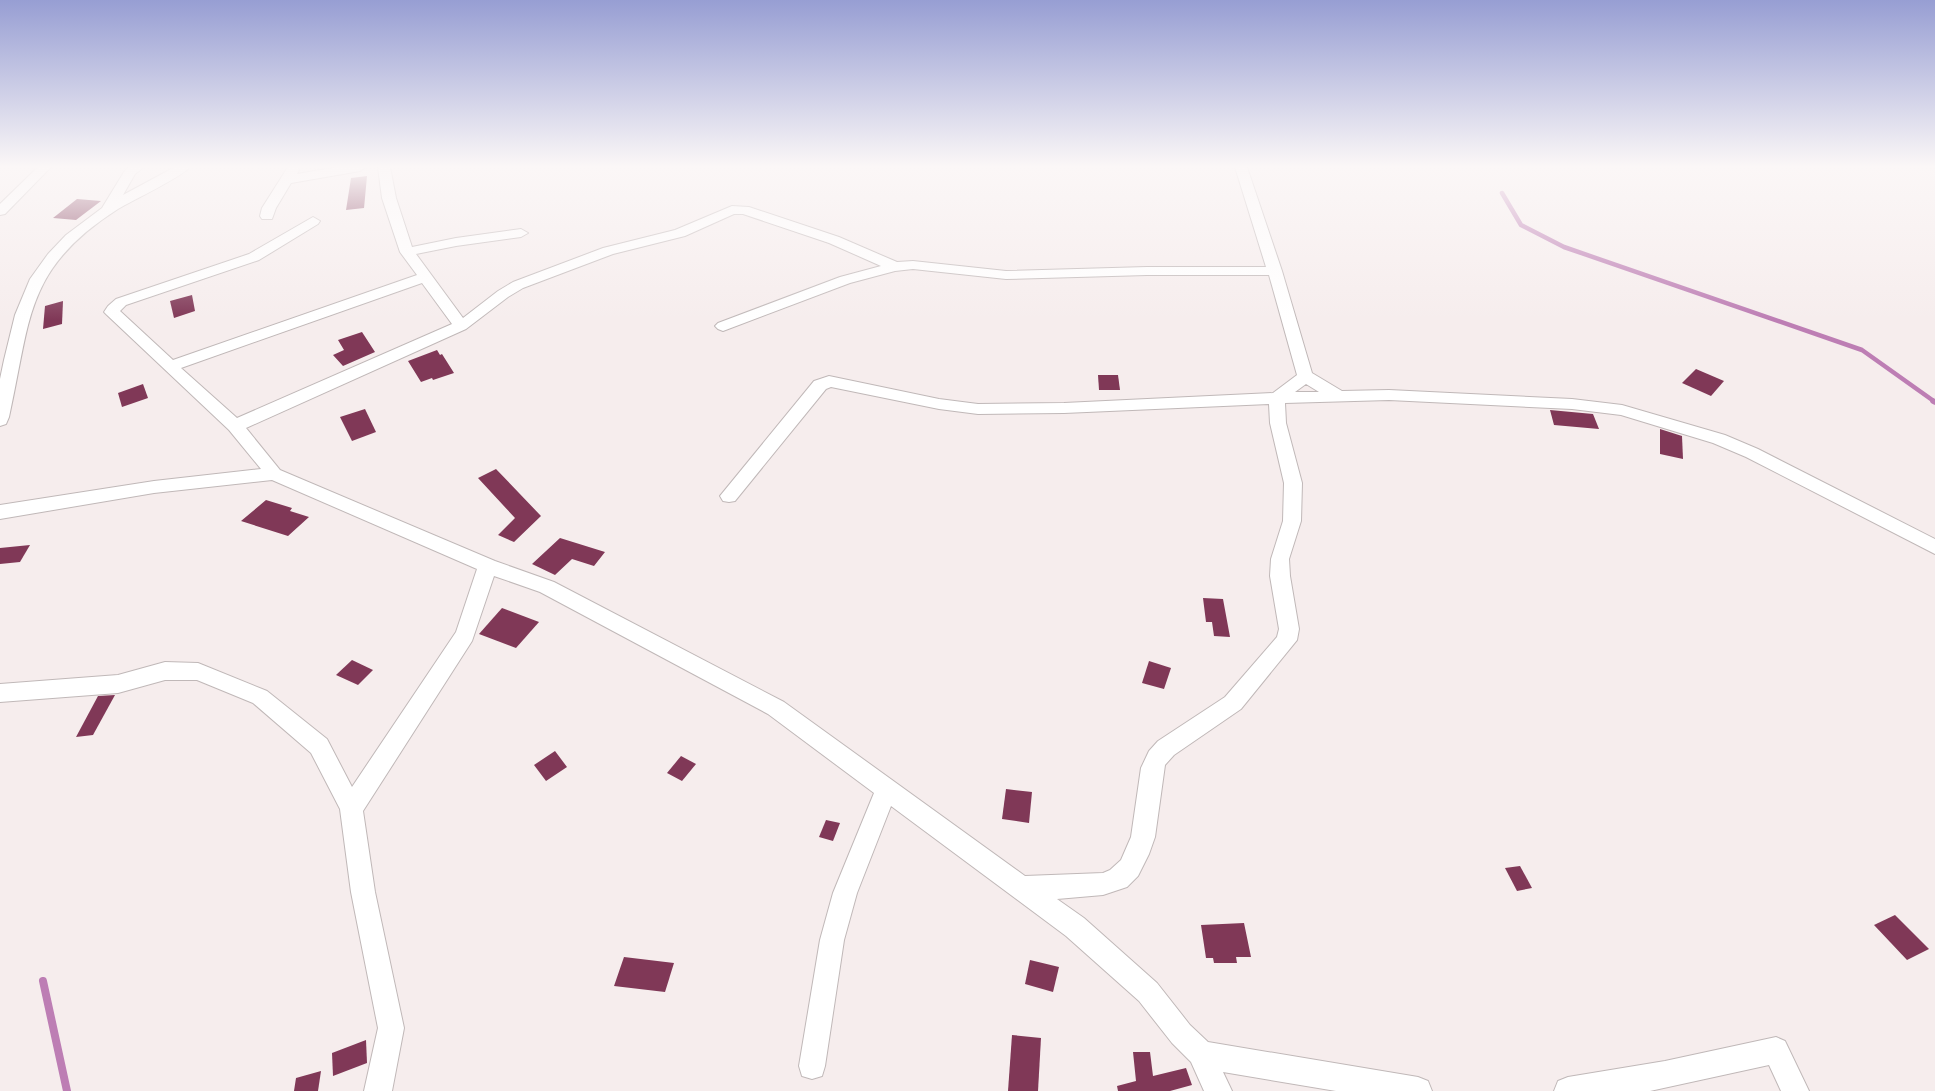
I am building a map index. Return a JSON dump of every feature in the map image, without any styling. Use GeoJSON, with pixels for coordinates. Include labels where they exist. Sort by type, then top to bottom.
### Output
{"type":"FeatureCollection","features":[{"type":"Feature","properties":{"kind":"street"},"geometry":{"type":"LineString","coordinates":[[0,420],[26,304],[59,248],[95,218]]}},
{"type":"Feature","properties":{"kind":"street"},"geometry":{"type":"LineString","coordinates":[[396,218],[407,252],[461,326]]}},
{"type":"Feature","properties":{"kind":"street"},"geometry":{"type":"LineString","coordinates":[[234,426],[461,326],[481,314],[500,295],[514,287],[608,251],[680,233],[714,218]]}},
{"type":"Feature","properties":{"kind":"street"},"geometry":{"type":"LineString","coordinates":[[768,218],[834,240],[895,267]]}},
{"type":"Feature","properties":{"kind":"street"},"geometry":{"type":"LineString","coordinates":[[1258,218],[1305,376],[1338,396]]}},
{"type":"Feature","properties":{"kind":"street"},"geometry":{"type":"LineString","coordinates":[[313,221],[254,257],[121,302],[112,309],[112,312],[234,426],[274,474],[488,566],[547,587],[776,708],[1076,927],[1148,992],[1181,1034],[1200,1053],[1218,1091]]}},
{"type":"Feature","properties":{"kind":"street"},"geometry":{"type":"LineString","coordinates":[[407,252],[456,242],[521,233]]}},
{"type":"Feature","properties":{"kind":"street"},"geometry":{"type":"LineString","coordinates":[[724,326],[845,280],[895,267],[913,265],[1006,275],[1147,271],[1275,271]]}},
{"type":"Feature","properties":{"kind":"street"},"geometry":{"type":"LineString","coordinates":[[170,366],[426,277]]}},
{"type":"Feature","properties":{"kind":"street"},"geometry":{"type":"LineString","coordinates":[[1277,398],[1305,376]]}},
{"type":"Feature","properties":{"kind":"street"},"geometry":{"type":"LineString","coordinates":[[729,496],[820,384],[829,381],[939,404],[978,409],[1064,408],[1389,395],[1562,403],[1622,410],[1719,439],[1752,452],[1935,547]]}},
{"type":"Feature","properties":{"kind":"street"},"geometry":{"type":"LineString","coordinates":[[1022,888],[1104,884],[1120,878],[1134,862],[1142,845],[1152,768],[1157,758],[1166,748],[1233,703],[1287,640],[1289,629],[1280,576],[1280,559],[1292,521],[1293,483],[1278,423],[1277,398]]}},
{"type":"Feature","properties":{"kind":"street"},"geometry":{"type":"LineString","coordinates":[[0,512],[154,487],[274,474]]}},
{"type":"Feature","properties":{"kind":"street"},"geometry":{"type":"LineString","coordinates":[[351,809],[465,634],[488,566]]}},
{"type":"Feature","properties":{"kind":"street"},"geometry":{"type":"LineString","coordinates":[[0,693],[118,684],[165,671],[198,672],[260,697],[319,746],[331,766],[351,809],[363,892],[391,1028],[378,1091]]}},
{"type":"Feature","properties":{"kind":"street"},"geometry":{"type":"LineString","coordinates":[[812,1066],[832,940],[845,893],[886,790]]}},
{"type":"Feature","properties":{"kind":"street"},"geometry":{"type":"LineString","coordinates":[[1568,1091],[1665,1075],[1776,1050],[1795,1091]]}},
{"type":"Feature","properties":{"kind":"street"},"geometry":{"type":"LineString","coordinates":[[1200,1053],[1218,1058],[1418,1091]]}},
{"type":"Feature","properties":{"kind":"building"},"geometry":{"type":"Polygon","coordinates":[[[53,218],[79,218],[76,220],[53,218]]]}},
{"type":"Feature","properties":{"kind":"building"},"geometry":{"type":"Polygon","coordinates":[[[192,295],[195,311],[174,318],[170,301],[192,295]]]}},
{"type":"Feature","properties":{"kind":"building"},"geometry":{"type":"Polygon","coordinates":[[[63,301],[62,324],[43,329],[45,306],[63,301]]]}},
{"type":"Feature","properties":{"kind":"building"},"geometry":{"type":"Polygon","coordinates":[[[362,332],[375,352],[343,366],[333,355],[344,350],[338,340],[362,332]]]}},
{"type":"Feature","properties":{"kind":"building"},"geometry":{"type":"Polygon","coordinates":[[[437,350],[440,355],[442,354],[454,373],[421,382],[408,361],[437,350]]]}},
{"type":"Feature","properties":{"kind":"building"},"geometry":{"type":"Polygon","coordinates":[[[1696,369],[1724,381],[1711,396],[1682,383],[1696,369]]]}},
{"type":"Feature","properties":{"kind":"building"},"geometry":{"type":"Polygon","coordinates":[[[1098,375],[1118,375],[1120,390],[1099,390],[1098,375]]]}},
{"type":"Feature","properties":{"kind":"building"},"geometry":{"type":"Polygon","coordinates":[[[143,384],[148,398],[122,407],[118,393],[143,384]]]}},
{"type":"Feature","properties":{"kind":"building"},"geometry":{"type":"Polygon","coordinates":[[[365,409],[376,432],[352,441],[340,417],[365,409]]]}},
{"type":"Feature","properties":{"kind":"building"},"geometry":{"type":"Polygon","coordinates":[[[1550,410],[1593,414],[1599,429],[1554,425],[1550,410]]]}},
{"type":"Feature","properties":{"kind":"building"},"geometry":{"type":"Polygon","coordinates":[[[1660,429],[1682,436],[1683,459],[1660,454],[1660,429]]]}},
{"type":"Feature","properties":{"kind":"building"},"geometry":{"type":"Polygon","coordinates":[[[496,469],[541,516],[514,542],[498,535],[515,518],[478,478],[496,469]]]}},
{"type":"Feature","properties":{"kind":"building"},"geometry":{"type":"Polygon","coordinates":[[[266,500],[292,508],[290,511],[309,517],[288,536],[241,521],[266,500]]]}},
{"type":"Feature","properties":{"kind":"building"},"geometry":{"type":"Polygon","coordinates":[[[560,538],[605,552],[594,566],[572,559],[555,575],[532,564],[560,538]]]}},
{"type":"Feature","properties":{"kind":"building"},"geometry":{"type":"Polygon","coordinates":[[[30,545],[20,562],[0,564],[0,548],[30,545]]]}},
{"type":"Feature","properties":{"kind":"building"},"geometry":{"type":"Polygon","coordinates":[[[1203,598],[1223,599],[1230,637],[1214,636],[1212,622],[1206,622],[1203,598]]]}},
{"type":"Feature","properties":{"kind":"building"},"geometry":{"type":"Polygon","coordinates":[[[502,608],[539,622],[516,648],[479,634],[502,608]]]}},
{"type":"Feature","properties":{"kind":"building"},"geometry":{"type":"Polygon","coordinates":[[[352,660],[373,670],[358,685],[336,675],[352,660]]]}},
{"type":"Feature","properties":{"kind":"building"},"geometry":{"type":"Polygon","coordinates":[[[1149,661],[1171,668],[1164,689],[1142,683],[1149,661]]]}},
{"type":"Feature","properties":{"kind":"building"},"geometry":{"type":"Polygon","coordinates":[[[115,695],[93,735],[76,737],[98,696],[115,695]]]}},
{"type":"Feature","properties":{"kind":"building"},"geometry":{"type":"Polygon","coordinates":[[[555,751],[567,767],[546,781],[534,765],[555,751]]]}},
{"type":"Feature","properties":{"kind":"building"},"geometry":{"type":"Polygon","coordinates":[[[681,756],[696,764],[682,781],[667,773],[681,756]]]}},
{"type":"Feature","properties":{"kind":"building"},"geometry":{"type":"Polygon","coordinates":[[[1006,789],[1032,792],[1029,823],[1002,819],[1006,789]]]}},
{"type":"Feature","properties":{"kind":"building"},"geometry":{"type":"Polygon","coordinates":[[[826,820],[840,823],[833,841],[819,837],[826,820]]]}},
{"type":"Feature","properties":{"kind":"building"},"geometry":{"type":"Polygon","coordinates":[[[1520,866],[1532,888],[1517,891],[1505,868],[1520,866]]]}},
{"type":"Feature","properties":{"kind":"building"},"geometry":{"type":"Polygon","coordinates":[[[1895,915],[1929,949],[1907,960],[1874,925],[1895,915]]]}},
{"type":"Feature","properties":{"kind":"building"},"geometry":{"type":"Polygon","coordinates":[[[1244,923],[1251,957],[1236,957],[1237,963],[1214,963],[1213,958],[1206,958],[1201,925],[1244,923]]]}},
{"type":"Feature","properties":{"kind":"building"},"geometry":{"type":"Polygon","coordinates":[[[624,957],[674,963],[665,992],[614,986],[624,957]]]}},
{"type":"Feature","properties":{"kind":"building"},"geometry":{"type":"Polygon","coordinates":[[[1030,960],[1059,967],[1053,992],[1025,984],[1030,960]]]}},
{"type":"Feature","properties":{"kind":"building"},"geometry":{"type":"Polygon","coordinates":[[[1012,1035],[1041,1038],[1038,1091],[1008,1091],[1012,1035]]]}},
{"type":"Feature","properties":{"kind":"building"},"geometry":{"type":"Polygon","coordinates":[[[366,1040],[367,1063],[333,1076],[332,1053],[366,1040]]]}},
{"type":"Feature","properties":{"kind":"building"},"geometry":{"type":"Polygon","coordinates":[[[1133,1052],[1150,1052],[1153,1076],[1186,1068],[1192,1085],[1170,1091],[1118,1091],[1117,1086],[1136,1081],[1133,1052]]]}},
{"type":"Feature","properties":{"kind":"building"},"geometry":{"type":"Polygon","coordinates":[[[321,1071],[318,1091],[294,1091],[296,1078],[321,1071]]]}},
{"type":"Feature","properties":{"kind":"waterway"},"geometry":{"type":"LineString","coordinates":[[1517,218],[1521,225],[1564,247],[1862,350],[1935,402],[1933,401]]}},
{"type":"Feature","properties":{"kind":"waterway"},"geometry":{"type":"LineString","coordinates":[[43,981],[67,1091]]}}]}
